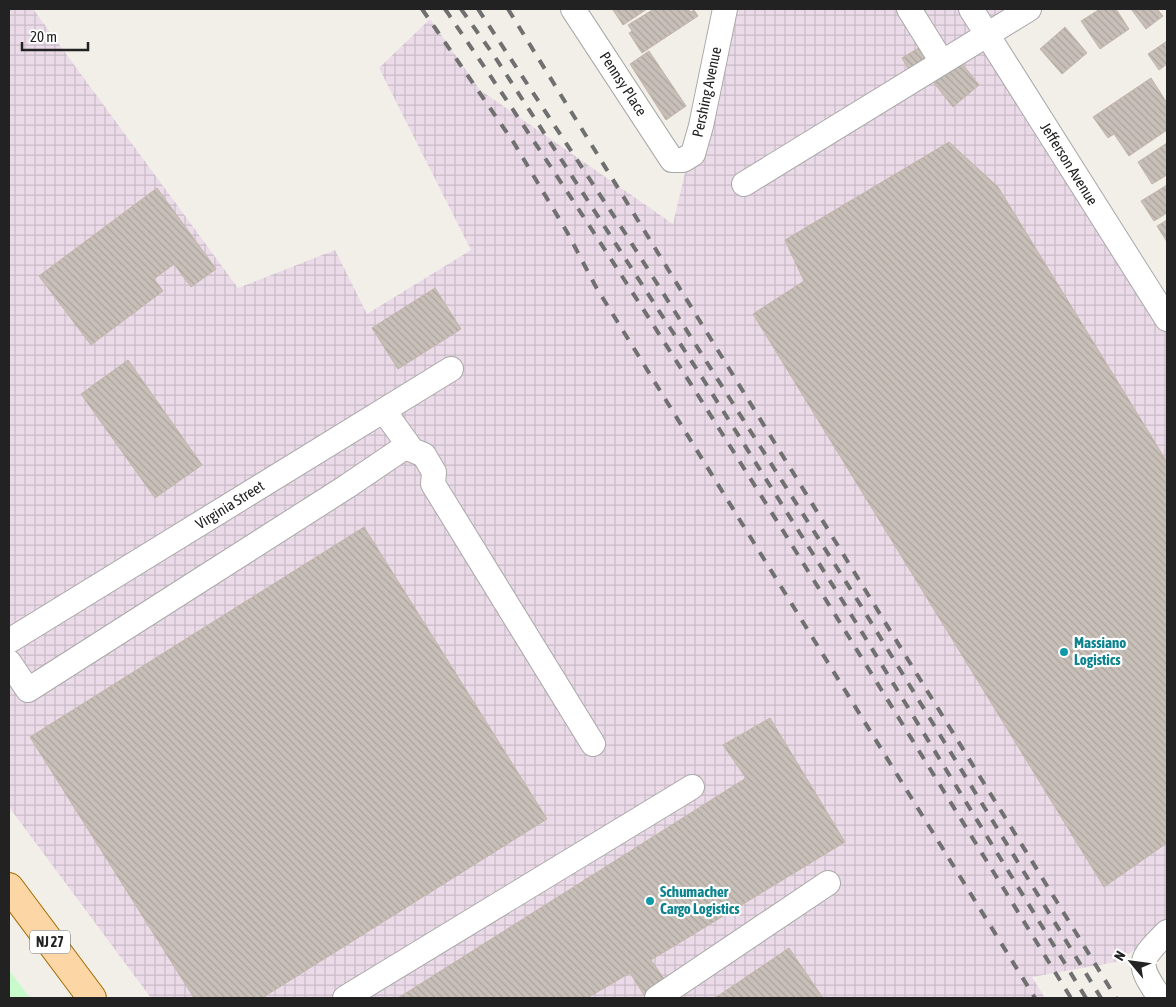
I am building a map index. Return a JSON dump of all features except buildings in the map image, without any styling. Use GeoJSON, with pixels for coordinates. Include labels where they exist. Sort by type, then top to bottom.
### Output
{"type":"FeatureCollection","features":[{"type":"Feature","properties":{"kind":"main road","name":"NJ 27"},"geometry":{"type":"LineString","coordinates":[[9,887],[92,998]]}},
{"type":"Feature","properties":{"kind":"street","name":"Pennsy Place"},"geometry":{"type":"LineString","coordinates":[[573,9],[672,160]]}},
{"type":"Feature","properties":{"kind":"street","name":"Pershing Avenue"},"geometry":{"type":"LineString","coordinates":[[672,160],[683,160],[693,154],[701,126],[724,9]]}},
{"type":"Feature","properties":{"kind":"street"},"geometry":{"type":"LineString","coordinates":[[909,9],[942,62]]}},
{"type":"Feature","properties":{"kind":"street","name":"Jefferson Avenue"},"geometry":{"type":"LineString","coordinates":[[971,9],[1167,320]]}},
{"type":"Feature","properties":{"kind":"street"},"geometry":{"type":"LineString","coordinates":[[744,184],[1028,9]]}},
{"type":"Feature","properties":{"kind":"street","name":"Virginia Street"},"geometry":{"type":"LineString","coordinates":[[9,641],[451,369]]}},
{"type":"Feature","properties":{"kind":"street"},"geometry":{"type":"LineString","coordinates":[[384,411],[410,448],[424,455],[434,472],[433,484],[593,744]]}},
{"type":"Feature","properties":{"kind":"street"},"geometry":{"type":"LineString","coordinates":[[9,662],[28,690],[410,448]]}},
{"type":"Feature","properties":{"kind":"street"},"geometry":{"type":"LineString","coordinates":[[345,998],[692,787]]}},
{"type":"Feature","properties":{"kind":"street"},"geometry":{"type":"LineString","coordinates":[[656,998],[828,883]]}},
{"type":"Feature","properties":{"kind":"street"},"geometry":{"type":"LineString","coordinates":[[1160,998],[1146,976],[1144,959],[1147,951],[1167,932]]}},
{"type":"Feature","properties":{"kind":"shaded area"},"geometry":{"type":"Polygon","coordinates":[[[9,9],[33,9],[238,288],[335,250],[367,314],[471,250],[379,68],[430,19],[480,90],[673,224],[723,9],[1007,9],[987,21],[1167,313],[1167,929],[1116,962],[1032,977],[1045,998],[151,998],[9,807],[9,9]]]}},
{"type":"Feature","properties":{"kind":"green space"},"geometry":{"type":"Polygon","coordinates":[[[9,970],[30,998],[9,998],[9,970]]]}},
{"type":"Feature","properties":{"kind":"railway"},"geometry":{"type":"LineString","coordinates":[[422,9],[514,143],[567,232],[596,287],[1035,998]]}},
{"type":"Feature","properties":{"kind":"railway"},"geometry":{"type":"LineString","coordinates":[[445,9],[527,130],[686,376],[1071,998]]}},
{"type":"Feature","properties":{"kind":"railway"},"geometry":{"type":"LineString","coordinates":[[461,9],[495,57],[703,379],[847,608],[1086,998]]}},
{"type":"Feature","properties":{"kind":"railway"},"geometry":{"type":"LineString","coordinates":[[478,9],[625,233],[858,601],[1101,998]]}},
{"type":"Feature","properties":{"kind":"railway"},"geometry":{"type":"LineString","coordinates":[[508,9],[1116,998]]}},
{"type":"Feature","properties":{"kind":"place","name":"Massiano Logistics"},"geometry":{"type":"Point","coordinates":[1064,652]}},
{"type":"Feature","properties":{"kind":"place","name":"Schumacher Cargo Logistics"},"geometry":{"type":"Point","coordinates":[650,901]}}]}
